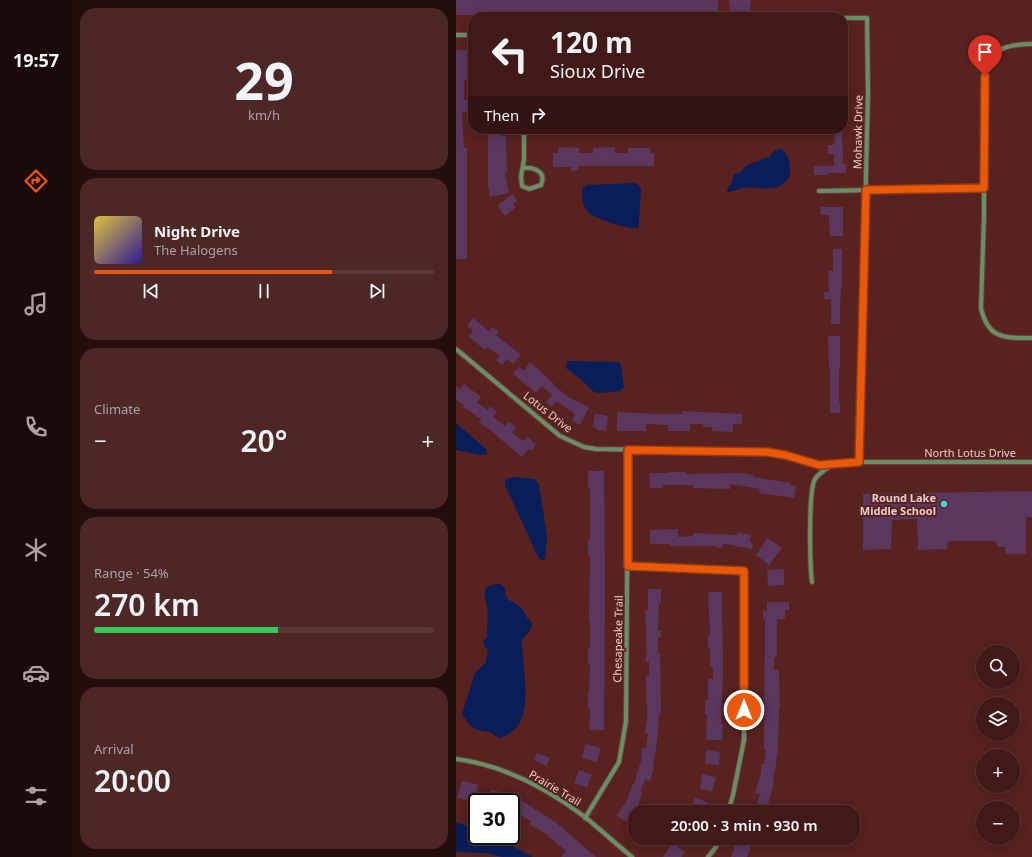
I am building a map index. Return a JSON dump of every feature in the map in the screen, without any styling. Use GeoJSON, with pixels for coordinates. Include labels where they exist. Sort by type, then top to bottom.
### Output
{"type":"FeatureCollection","features":[{"type":"Feature","properties":{"kind":"street","name":"Mohawk Drive"},"geometry":{"type":"LineString","coordinates":[[848,18],[867,18],[868,92],[859,462]]}},
{"type":"Feature","properties":{"kind":"street"},"geometry":{"type":"LineString","coordinates":[[456,35],[468,35]]}},
{"type":"Feature","properties":{"kind":"street"},"geometry":{"type":"LineString","coordinates":[[1032,44],[1010,46],[999,50],[990,57],[985,68],[981,308],[983,319],[989,329],[998,336],[1008,338],[1032,338]]}},
{"type":"Feature","properties":{"kind":"street"},"geometry":{"type":"LineString","coordinates":[[523,168],[528,167],[538,170],[542,174],[543,180],[541,185],[529,189],[522,186],[521,177],[523,168],[524,134]]}},
{"type":"Feature","properties":{"kind":"street"},"geometry":{"type":"LineString","coordinates":[[819,191],[984,188]]}},
{"type":"Feature","properties":{"kind":"street","name":"Lotus Drive"},"geometry":{"type":"LineString","coordinates":[[456,349],[560,436],[584,447],[628,450],[767,452],[785,455],[819,465],[859,462],[908,462]]}},
{"type":"Feature","properties":{"kind":"street","name":"Chesapeake Trail"},"geometry":{"type":"LineString","coordinates":[[585,818],[619,762],[626,721],[628,450]]}},
{"type":"Feature","properties":{"kind":"street","name":"North Lotus Drive"},"geometry":{"type":"LineString","coordinates":[[908,462],[1032,462]]}},
{"type":"Feature","properties":{"kind":"street"},"geometry":{"type":"LineString","coordinates":[[812,582],[810,566],[812,492],[815,479],[824,470],[834,464]]}},
{"type":"Feature","properties":{"kind":"street"},"geometry":{"type":"LineString","coordinates":[[628,566],[744,571],[744,740],[730,805]]}},
{"type":"Feature","properties":{"kind":"street","name":"Prairie Trail"},"geometry":{"type":"LineString","coordinates":[[456,759],[492,766],[518,777],[550,794],[585,818],[632,857]]}},
{"type":"Feature","properties":{"kind":"street"},"geometry":{"type":"LineString","coordinates":[[708,857],[717,845]]}},
{"type":"Feature","properties":{"kind":"shaded area"},"geometry":{"type":"Polygon","coordinates":[[[780,149],[786,153],[790,167],[788,179],[785,182],[774,188],[742,188],[727,191],[728,187],[731,185],[734,174],[740,173],[746,166],[770,156],[774,151],[780,149]]]}},
{"type":"Feature","properties":{"kind":"shaded area"},"geometry":{"type":"Polygon","coordinates":[[[634,183],[639,185],[641,190],[638,228],[627,227],[604,220],[588,212],[584,206],[582,191],[587,185],[634,183]]]}},
{"type":"Feature","properties":{"kind":"shaded area"},"geometry":{"type":"Polygon","coordinates":[[[567,361],[619,362],[624,387],[620,391],[601,393],[594,392],[582,380],[566,368],[567,361]]]}},
{"type":"Feature","properties":{"kind":"shaded area"},"geometry":{"type":"Polygon","coordinates":[[[456,423],[487,450],[487,454],[480,455],[456,450],[456,423]]]}},
{"type":"Feature","properties":{"kind":"shaded area"},"geometry":{"type":"Polygon","coordinates":[[[516,477],[535,479],[539,485],[547,536],[545,559],[543,560],[539,559],[505,485],[505,479],[516,477]]]}},
{"type":"Feature","properties":{"kind":"shaded area"},"geometry":{"type":"Polygon","coordinates":[[[500,584],[505,588],[507,599],[517,604],[532,623],[530,630],[522,640],[525,682],[524,711],[519,724],[511,733],[498,738],[491,733],[472,727],[462,714],[475,673],[486,662],[488,649],[484,646],[483,641],[487,637],[488,619],[485,592],[490,585],[500,584]]]}},
{"type":"Feature","properties":{"kind":"shaded area"},"geometry":{"type":"Polygon","coordinates":[[[456,822],[468,826],[468,845],[511,845],[533,857],[502,857],[486,853],[456,852],[456,822]]]}},
{"type":"Feature","properties":{"kind":"building"},"geometry":{"type":"Polygon","coordinates":[[[456,0],[718,0],[718,12],[468,12],[468,15],[456,15],[456,0]]]}},
{"type":"Feature","properties":{"kind":"building"},"geometry":{"type":"Polygon","coordinates":[[[729,0],[751,0],[750,12],[730,12],[729,0]]]}},
{"type":"Feature","properties":{"kind":"building"},"geometry":{"type":"Polygon","coordinates":[[[456,50],[468,50],[467,80],[464,80],[464,100],[467,100],[467,112],[462,112],[464,148],[467,148],[467,259],[456,259],[456,50]]]}},
{"type":"Feature","properties":{"kind":"building"},"geometry":{"type":"Polygon","coordinates":[[[488,134],[501,134],[501,136],[506,136],[507,173],[505,173],[509,193],[490,197],[488,186],[488,134]]]}},
{"type":"Feature","properties":{"kind":"building"},"geometry":{"type":"Polygon","coordinates":[[[834,134],[842,134],[843,164],[846,164],[846,173],[814,175],[814,166],[834,166],[834,154],[828,154],[828,145],[833,145],[833,143],[835,143],[834,134]]]}},
{"type":"Feature","properties":{"kind":"building"},"geometry":{"type":"Polygon","coordinates":[[[558,147],[579,148],[579,153],[593,153],[593,148],[615,147],[615,153],[628,153],[628,148],[650,148],[650,153],[654,153],[654,166],[578,166],[578,170],[571,171],[571,167],[553,167],[553,153],[558,153],[558,147]]]}},
{"type":"Feature","properties":{"kind":"building"},"geometry":{"type":"Polygon","coordinates":[[[512,194],[517,201],[513,204],[516,207],[505,216],[497,206],[512,194]]]}},
{"type":"Feature","properties":{"kind":"building"},"geometry":{"type":"Polygon","coordinates":[[[820,207],[843,207],[843,236],[830,236],[829,215],[821,215],[820,207]]]}},
{"type":"Feature","properties":{"kind":"building"},"geometry":{"type":"Polygon","coordinates":[[[833,249],[842,249],[840,324],[831,324],[831,299],[824,299],[824,292],[829,292],[828,271],[833,271],[833,249]]]}},
{"type":"Feature","properties":{"kind":"building"},"geometry":{"type":"Polygon","coordinates":[[[473,318],[489,331],[492,327],[499,331],[496,335],[521,355],[513,364],[507,359],[502,365],[496,360],[500,356],[487,347],[485,350],[468,336],[473,331],[468,327],[468,324],[473,318]]]}},
{"type":"Feature","properties":{"kind":"building"},"geometry":{"type":"Polygon","coordinates":[[[828,336],[840,336],[840,413],[830,413],[828,336]]]}},
{"type":"Feature","properties":{"kind":"building"},"geometry":{"type":"Polygon","coordinates":[[[530,362],[554,384],[553,385],[570,398],[589,407],[580,425],[572,421],[575,414],[556,401],[552,407],[546,402],[552,395],[542,386],[536,393],[513,374],[519,367],[524,371],[530,362]]]}},
{"type":"Feature","properties":{"kind":"building"},"geometry":{"type":"Polygon","coordinates":[[[464,384],[481,397],[477,403],[488,410],[490,406],[497,412],[493,417],[505,426],[509,422],[516,427],[512,432],[521,440],[522,439],[525,441],[528,437],[536,445],[531,451],[529,449],[522,457],[497,435],[479,422],[481,419],[463,407],[464,405],[456,400],[456,386],[460,389],[464,384]]]}},
{"type":"Feature","properties":{"kind":"building"},"geometry":{"type":"Polygon","coordinates":[[[682,411],[742,414],[742,424],[733,424],[733,432],[712,431],[712,427],[703,427],[703,424],[690,424],[690,431],[668,431],[668,425],[646,424],[646,431],[617,431],[617,412],[682,414],[682,411]]]}},
{"type":"Feature","properties":{"kind":"building"},"geometry":{"type":"Polygon","coordinates":[[[595,414],[608,416],[606,431],[597,430],[597,428],[593,427],[595,414]]]}},
{"type":"Feature","properties":{"kind":"building"},"geometry":{"type":"Polygon","coordinates":[[[588,471],[604,471],[604,730],[589,730],[590,709],[588,709],[588,692],[590,665],[588,665],[588,648],[590,648],[590,556],[588,556],[588,539],[590,539],[590,488],[588,488],[588,471]]]}},
{"type":"Feature","properties":{"kind":"building"},"geometry":{"type":"Polygon","coordinates":[[[686,472],[686,474],[742,473],[753,475],[753,477],[791,483],[790,485],[796,486],[794,498],[759,493],[760,489],[730,484],[730,489],[693,488],[693,485],[663,485],[663,488],[650,488],[649,473],[686,472]]]}},
{"type":"Feature","properties":{"kind":"building"},"geometry":{"type":"Polygon","coordinates":[[[1032,491],[1032,517],[1026,517],[1026,554],[1006,554],[1005,547],[998,547],[996,541],[948,541],[947,549],[918,550],[917,519],[892,520],[891,549],[863,550],[863,494],[1032,491]]]}},
{"type":"Feature","properties":{"kind":"building"},"geometry":{"type":"Polygon","coordinates":[[[678,529],[678,537],[693,536],[693,533],[737,535],[737,532],[751,535],[750,542],[753,543],[752,549],[723,544],[722,548],[715,546],[670,546],[670,544],[650,544],[650,530],[678,529]]]}},
{"type":"Feature","properties":{"kind":"building"},"geometry":{"type":"Polygon","coordinates":[[[768,538],[782,548],[769,565],[756,555],[768,538]]]}},
{"type":"Feature","properties":{"kind":"building"},"geometry":{"type":"Polygon","coordinates":[[[784,569],[784,585],[768,586],[767,570],[784,569]]]}},
{"type":"Feature","properties":{"kind":"building"},"geometry":{"type":"Polygon","coordinates":[[[648,589],[661,589],[658,631],[661,631],[661,637],[658,637],[658,654],[660,654],[661,713],[659,713],[654,768],[650,781],[645,780],[640,792],[642,793],[638,805],[628,805],[628,822],[617,816],[624,804],[625,805],[634,784],[642,757],[642,748],[646,749],[648,733],[645,733],[647,719],[646,676],[649,676],[649,662],[646,662],[645,610],[648,610],[648,589]]]}},
{"type":"Feature","properties":{"kind":"building"},"geometry":{"type":"Polygon","coordinates":[[[708,592],[722,592],[722,740],[706,740],[707,715],[705,714],[705,700],[708,700],[708,679],[713,679],[713,667],[710,667],[710,649],[708,649],[708,635],[710,635],[708,592]]]}},
{"type":"Feature","properties":{"kind":"building"},"geometry":{"type":"Polygon","coordinates":[[[767,602],[789,602],[789,610],[785,610],[785,619],[777,619],[777,657],[774,657],[774,670],[779,670],[780,707],[778,751],[774,783],[768,804],[770,805],[757,805],[760,794],[755,793],[761,772],[761,764],[764,764],[766,750],[764,750],[765,619],[763,619],[763,611],[767,611],[767,602]]]}},
{"type":"Feature","properties":{"kind":"building"},"geometry":{"type":"Polygon","coordinates":[[[585,744],[601,748],[597,762],[582,758],[585,744]]]}},
{"type":"Feature","properties":{"kind":"building"},"geometry":{"type":"Polygon","coordinates":[[[706,750],[720,752],[719,765],[705,764],[706,750]]]}},
{"type":"Feature","properties":{"kind":"building"},"geometry":{"type":"Polygon","coordinates":[[[537,753],[550,758],[546,766],[534,760],[537,753]]]}},
{"type":"Feature","properties":{"kind":"building"},"geometry":{"type":"Polygon","coordinates":[[[579,770],[592,775],[587,788],[574,783],[579,770]]]}},
{"type":"Feature","properties":{"kind":"building"},"geometry":{"type":"Polygon","coordinates":[[[702,774],[716,777],[712,791],[700,789],[702,774]]]}},
{"type":"Feature","properties":{"kind":"building"},"geometry":{"type":"Polygon","coordinates":[[[462,781],[478,785],[476,793],[468,793],[468,801],[457,798],[462,781]]]}},
{"type":"Feature","properties":{"kind":"building"},"geometry":{"type":"Polygon","coordinates":[[[491,790],[505,793],[490,793],[491,790]]]}},
{"type":"Feature","properties":{"kind":"building"},"geometry":{"type":"Polygon","coordinates":[[[695,797],[708,803],[707,805],[692,805],[695,797]]]}},
{"type":"Feature","properties":{"kind":"building"},"geometry":{"type":"Polygon","coordinates":[[[520,800],[554,821],[596,857],[561,857],[566,851],[548,835],[529,824],[531,821],[520,816],[520,800]]]}},
{"type":"Feature","properties":{"kind":"building"},"geometry":{"type":"Polygon","coordinates":[[[671,845],[675,845],[685,852],[681,857],[663,857],[671,845]]]}},
{"type":"Feature","properties":{"kind":"building"},"geometry":{"type":"Polygon","coordinates":[[[735,845],[751,845],[747,857],[731,857],[735,845]]]}},
{"type":"Feature","properties":{"kind":"place","name":"Round Lake Middle School"},"geometry":{"type":"Point","coordinates":[944,504]}},
{"type":"Feature","properties":{"kind":"route"},"geometry":{"type":"LineString","coordinates":[[744,710],[744,571],[628,566],[628,450],[767,452],[785,455],[819,465],[859,462],[866,190],[984,188],[985,76]]}}]}
